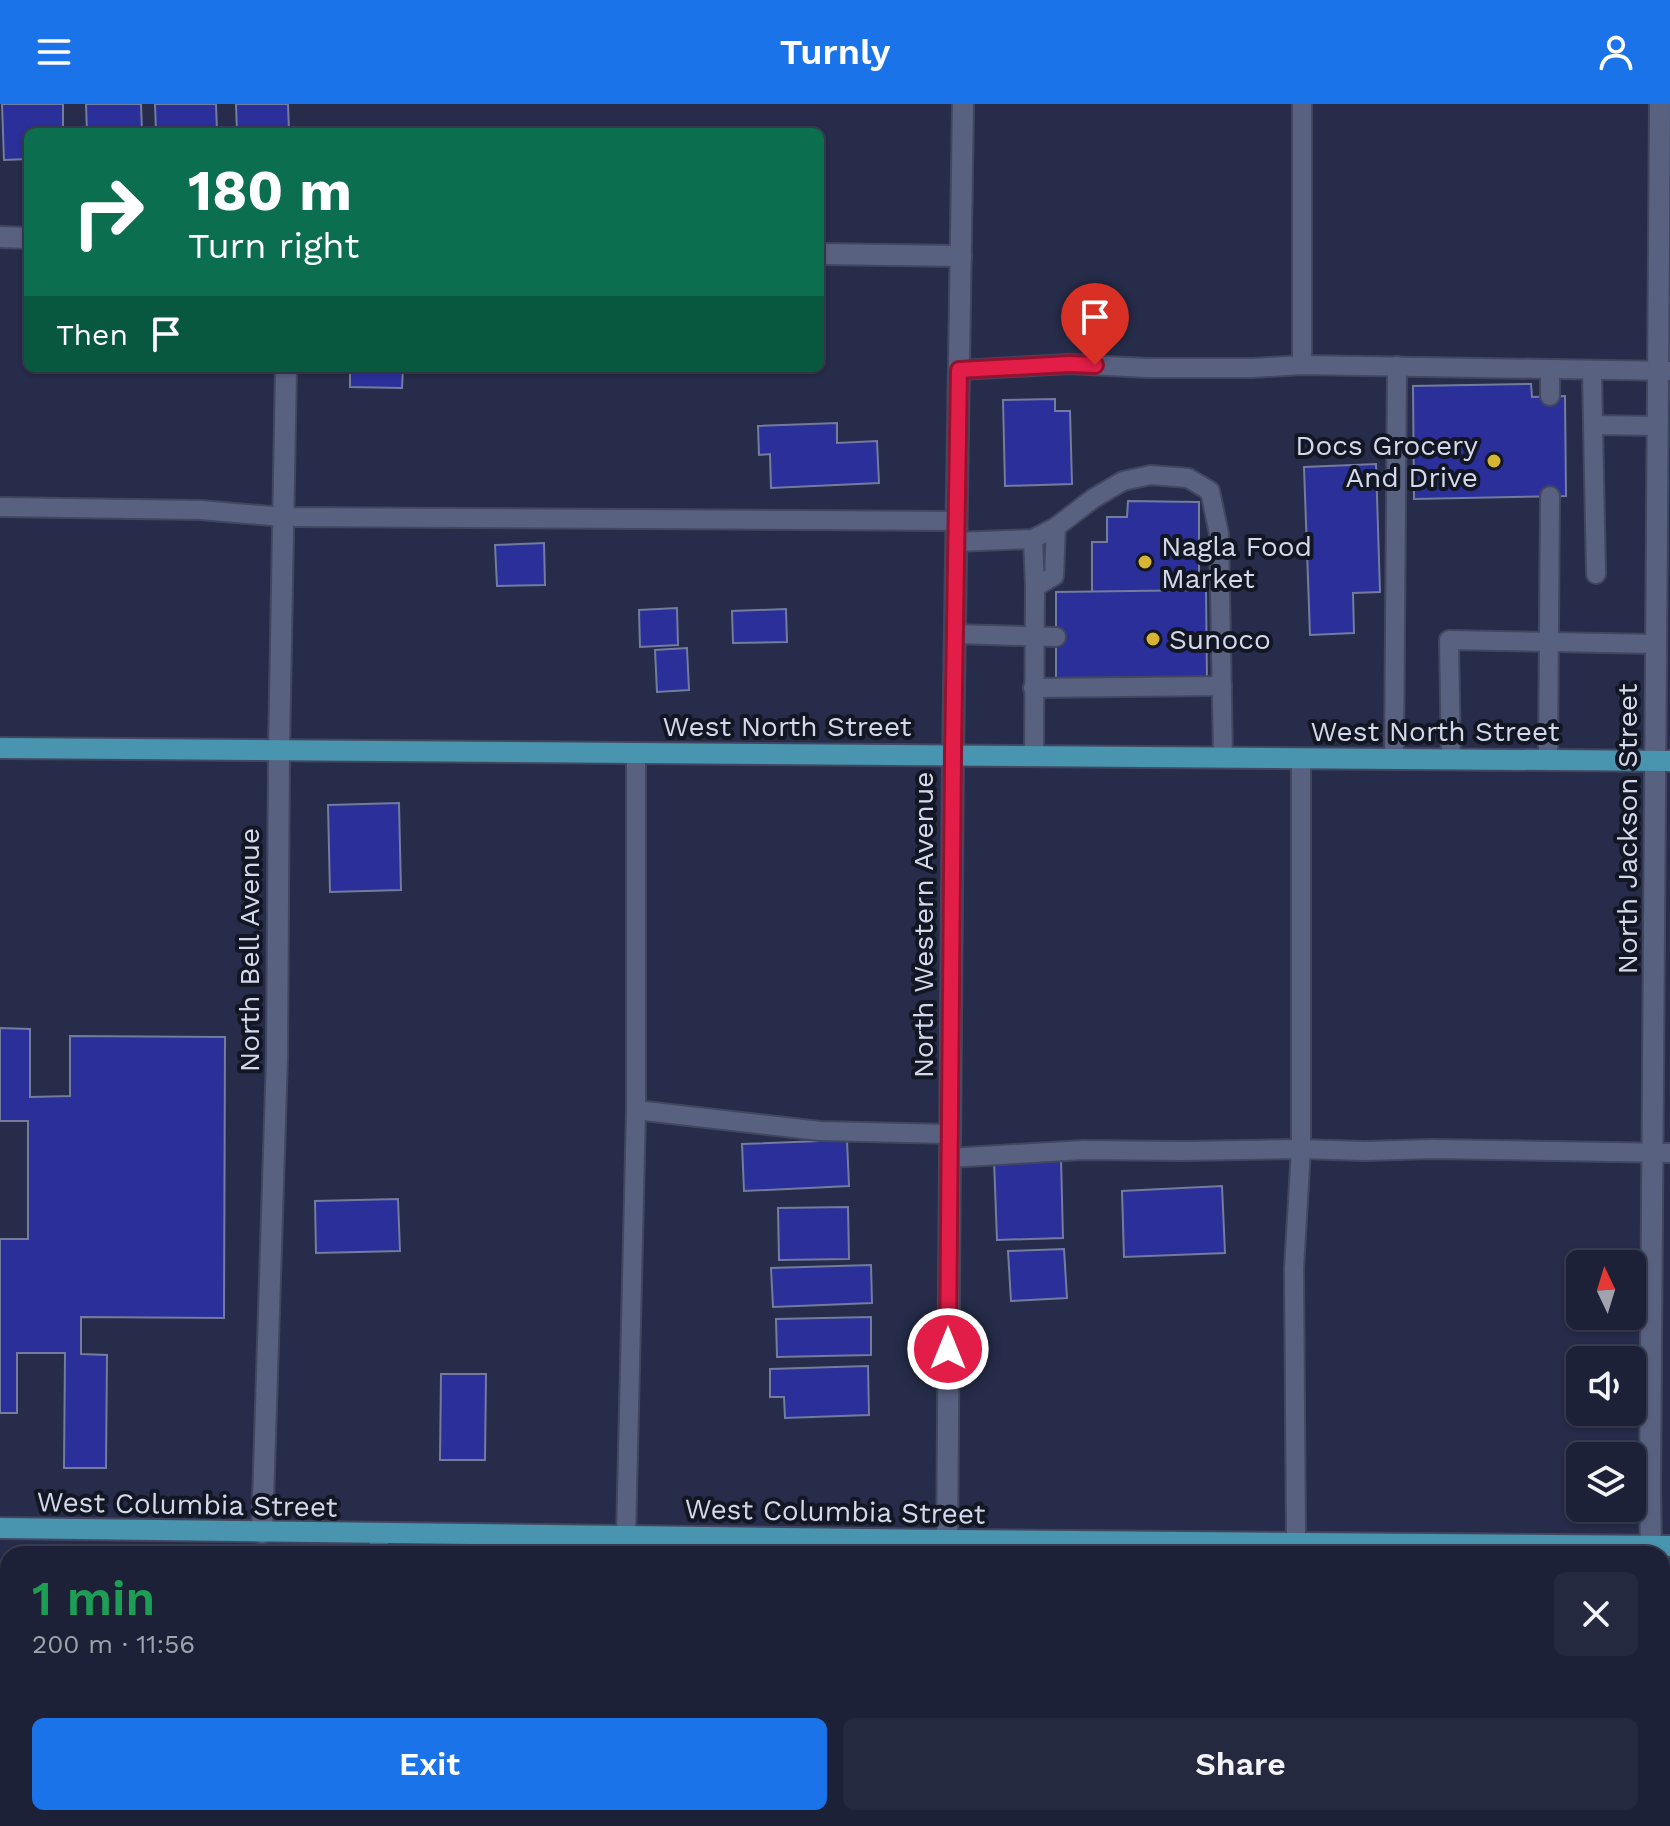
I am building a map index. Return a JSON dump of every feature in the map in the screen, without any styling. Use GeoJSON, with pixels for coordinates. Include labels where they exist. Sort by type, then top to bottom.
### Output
{"type":"FeatureCollection","features":[{"type":"Feature","properties":{"kind":"main road","name":"West North Street"},"geometry":{"type":"LineString","coordinates":[[0,748],[1663,761]]}},
{"type":"Feature","properties":{"kind":"main road","name":"West Columbia Street"},"geometry":{"type":"LineString","coordinates":[[0,1528],[262,1533],[379,1544],[626,1536],[919,1546]]}},
{"type":"Feature","properties":{"kind":"main road","name":"West Columbia Street"},"geometry":{"type":"LineString","coordinates":[[1018,1546],[1296,1542],[1503,1546]]}},
{"type":"Feature","properties":{"kind":"street","name":"North Western Avenue"},"geometry":{"type":"LineString","coordinates":[[948,1546],[953,755],[963,104]]}},
{"type":"Feature","properties":{"kind":"street","name":"North Jackson Street"},"geometry":{"type":"LineString","coordinates":[[1658,1546],[1650,1488],[1661,1153],[1663,761],[1656,644],[1658,426],[1664,371],[1660,104]]}},
{"type":"Feature","properties":{"kind":"street"},"geometry":{"type":"LineString","coordinates":[[0,237],[24,238]]}},
{"type":"Feature","properties":{"kind":"street"},"geometry":{"type":"LineString","coordinates":[[824,254],[961,256]]}},
{"type":"Feature","properties":{"kind":"street","name":"North Bell Avenue"},"geometry":{"type":"LineString","coordinates":[[262,1533],[277,1056],[286,372]]}},
{"type":"Feature","properties":{"kind":"lane"},"geometry":{"type":"LineString","coordinates":[[1302,104],[1302,365]]}},
{"type":"Feature","properties":{"kind":"lane"},"geometry":{"type":"LineString","coordinates":[[959,370],[1069,364],[1147,368],[1302,365],[1664,371]]}},
{"type":"Feature","properties":{"kind":"lane"},"geometry":{"type":"LineString","coordinates":[[1394,759],[1397,366]]}},
{"type":"Feature","properties":{"kind":"lane"},"geometry":{"type":"LineString","coordinates":[[1550,369],[1550,396]]}},
{"type":"Feature","properties":{"kind":"lane"},"geometry":{"type":"LineString","coordinates":[[1592,370],[1596,574]]}},
{"type":"Feature","properties":{"kind":"lane"},"geometry":{"type":"LineString","coordinates":[[1593,425],[1658,426]]}},
{"type":"Feature","properties":{"kind":"lane"},"geometry":{"type":"LineString","coordinates":[[0,507],[200,510],[284,517],[956,531],[1033,539],[1123,481],[1151,475],[1188,478],[1210,491],[1219,534],[1214,635],[1222,686],[1223,757]]}},
{"type":"Feature","properties":{"kind":"lane"},"geometry":{"type":"LineString","coordinates":[[1548,760],[1550,496]]}},
{"type":"Feature","properties":{"kind":"lane"},"geometry":{"type":"LineString","coordinates":[[1035,587],[1054,576],[1056,527]]}},
{"type":"Feature","properties":{"kind":"lane"},"geometry":{"type":"LineString","coordinates":[[1033,539],[1034,756]]}},
{"type":"Feature","properties":{"kind":"lane"},"geometry":{"type":"LineString","coordinates":[[955,634],[1056,637]]}},
{"type":"Feature","properties":{"kind":"lane"},"geometry":{"type":"LineString","coordinates":[[1451,759],[1449,640],[1656,644]]}},
{"type":"Feature","properties":{"kind":"lane"},"geometry":{"type":"LineString","coordinates":[[1033,688],[1222,686]]}},
{"type":"Feature","properties":{"kind":"lane"},"geometry":{"type":"LineString","coordinates":[[626,1536],[636,1110],[636,753]]}},
{"type":"Feature","properties":{"kind":"lane"},"geometry":{"type":"LineString","coordinates":[[1296,1542],[1294,1268],[1301,1149],[1301,758]]}},
{"type":"Feature","properties":{"kind":"lane"},"geometry":{"type":"LineString","coordinates":[[636,1110],[820,1131],[950,1134]]}},
{"type":"Feature","properties":{"kind":"lane"},"geometry":{"type":"LineString","coordinates":[[949,1158],[1083,1150],[1433,1149],[1661,1153]]}},
{"type":"Feature","properties":{"kind":"building"},"geometry":{"type":"Polygon","coordinates":[[[2,104],[63,104],[63,128],[24,128],[24,159],[4,160],[2,104]]]}},
{"type":"Feature","properties":{"kind":"building"},"geometry":{"type":"Polygon","coordinates":[[[86,104],[141,104],[142,128],[87,128],[86,104]]]}},
{"type":"Feature","properties":{"kind":"building"},"geometry":{"type":"Polygon","coordinates":[[[155,104],[216,104],[217,128],[156,128],[155,104]]]}},
{"type":"Feature","properties":{"kind":"building"},"geometry":{"type":"Polygon","coordinates":[[[236,104],[288,104],[289,128],[237,128],[236,104]]]}},
{"type":"Feature","properties":{"kind":"building"},"geometry":{"type":"Polygon","coordinates":[[[350,372],[403,372],[402,388],[350,387],[350,372]]]}},
{"type":"Feature","properties":{"kind":"building"},"geometry":{"type":"Polygon","coordinates":[[[1531,384],[1532,397],[1565,396],[1566,496],[1414,499],[1413,386],[1531,384]]]}},
{"type":"Feature","properties":{"kind":"building"},"geometry":{"type":"Polygon","coordinates":[[[1055,399],[1055,411],[1070,411],[1072,484],[1005,486],[1003,400],[1055,399]]]}},
{"type":"Feature","properties":{"kind":"building"},"geometry":{"type":"Polygon","coordinates":[[[837,423],[837,443],[877,441],[879,483],[771,488],[770,454],[759,455],[758,426],[837,423]]]}},
{"type":"Feature","properties":{"kind":"building"},"geometry":{"type":"Polygon","coordinates":[[[1376,464],[1380,592],[1353,593],[1354,633],[1310,635],[1304,467],[1376,464]]]}},
{"type":"Feature","properties":{"kind":"building"},"geometry":{"type":"Polygon","coordinates":[[[1128,501],[1199,502],[1199,596],[1092,595],[1092,542],[1107,542],[1107,517],[1127,517],[1128,501]]]}},
{"type":"Feature","properties":{"kind":"building"},"geometry":{"type":"Polygon","coordinates":[[[544,543],[545,585],[497,586],[495,545],[544,543]]]}},
{"type":"Feature","properties":{"kind":"building"},"geometry":{"type":"Polygon","coordinates":[[[1206,590],[1207,681],[1056,682],[1056,592],[1206,590]]]}},
{"type":"Feature","properties":{"kind":"building"},"geometry":{"type":"Polygon","coordinates":[[[677,608],[678,645],[640,647],[639,610],[677,608]]]}},
{"type":"Feature","properties":{"kind":"building"},"geometry":{"type":"Polygon","coordinates":[[[786,609],[787,642],[733,643],[732,611],[786,609]]]}},
{"type":"Feature","properties":{"kind":"building"},"geometry":{"type":"Polygon","coordinates":[[[687,648],[689,690],[657,692],[655,650],[687,648]]]}},
{"type":"Feature","properties":{"kind":"building"},"geometry":{"type":"Polygon","coordinates":[[[399,803],[401,890],[330,892],[328,805],[399,803]]]}},
{"type":"Feature","properties":{"kind":"building"},"geometry":{"type":"Polygon","coordinates":[[[0,1028],[30,1029],[30,1097],[70,1096],[70,1036],[225,1037],[224,1318],[81,1317],[81,1354],[107,1355],[106,1468],[64,1468],[65,1353],[17,1353],[17,1413],[0,1413],[0,1239],[28,1239],[28,1121],[0,1121],[0,1028]]]}},
{"type":"Feature","properties":{"kind":"building"},"geometry":{"type":"Polygon","coordinates":[[[847,1140],[849,1186],[744,1191],[742,1144],[847,1140]]]}},
{"type":"Feature","properties":{"kind":"building"},"geometry":{"type":"Polygon","coordinates":[[[1061,1158],[1063,1238],[997,1240],[994,1160],[1061,1158]]]}},
{"type":"Feature","properties":{"kind":"building"},"geometry":{"type":"Polygon","coordinates":[[[1222,1186],[1225,1253],[1124,1257],[1122,1191],[1222,1186]]]}},
{"type":"Feature","properties":{"kind":"building"},"geometry":{"type":"Polygon","coordinates":[[[398,1199],[400,1251],[316,1253],[315,1201],[398,1199]]]}},
{"type":"Feature","properties":{"kind":"building"},"geometry":{"type":"Polygon","coordinates":[[[848,1207],[849,1259],[779,1260],[778,1208],[848,1207]]]}},
{"type":"Feature","properties":{"kind":"building"},"geometry":{"type":"Polygon","coordinates":[[[1064,1249],[1067,1298],[1011,1301],[1008,1251],[1064,1249]]]}},
{"type":"Feature","properties":{"kind":"building"},"geometry":{"type":"Polygon","coordinates":[[[871,1265],[872,1303],[773,1307],[771,1268],[871,1265]]]}},
{"type":"Feature","properties":{"kind":"building"},"geometry":{"type":"Polygon","coordinates":[[[871,1317],[871,1355],[777,1357],[776,1319],[871,1317]]]}},
{"type":"Feature","properties":{"kind":"building"},"geometry":{"type":"Polygon","coordinates":[[[868,1366],[869,1415],[785,1418],[784,1397],[770,1397],[770,1369],[868,1366]]]}},
{"type":"Feature","properties":{"kind":"building"},"geometry":{"type":"Polygon","coordinates":[[[441,1374],[486,1374],[485,1460],[440,1460],[441,1374]]]}},
{"type":"Feature","properties":{"kind":"place","name":"Docs Grocery And Drive"},"geometry":{"type":"Point","coordinates":[1494,461]}},
{"type":"Feature","properties":{"kind":"place","name":"Nagla Food Market"},"geometry":{"type":"Point","coordinates":[1145,562]}},
{"type":"Feature","properties":{"kind":"place","name":"Sunoco"},"geometry":{"type":"Point","coordinates":[1153,639]}},
{"type":"Feature","properties":{"kind":"route"},"geometry":{"type":"LineString","coordinates":[[948,1349],[959,370],[1095,365]]}}]}
